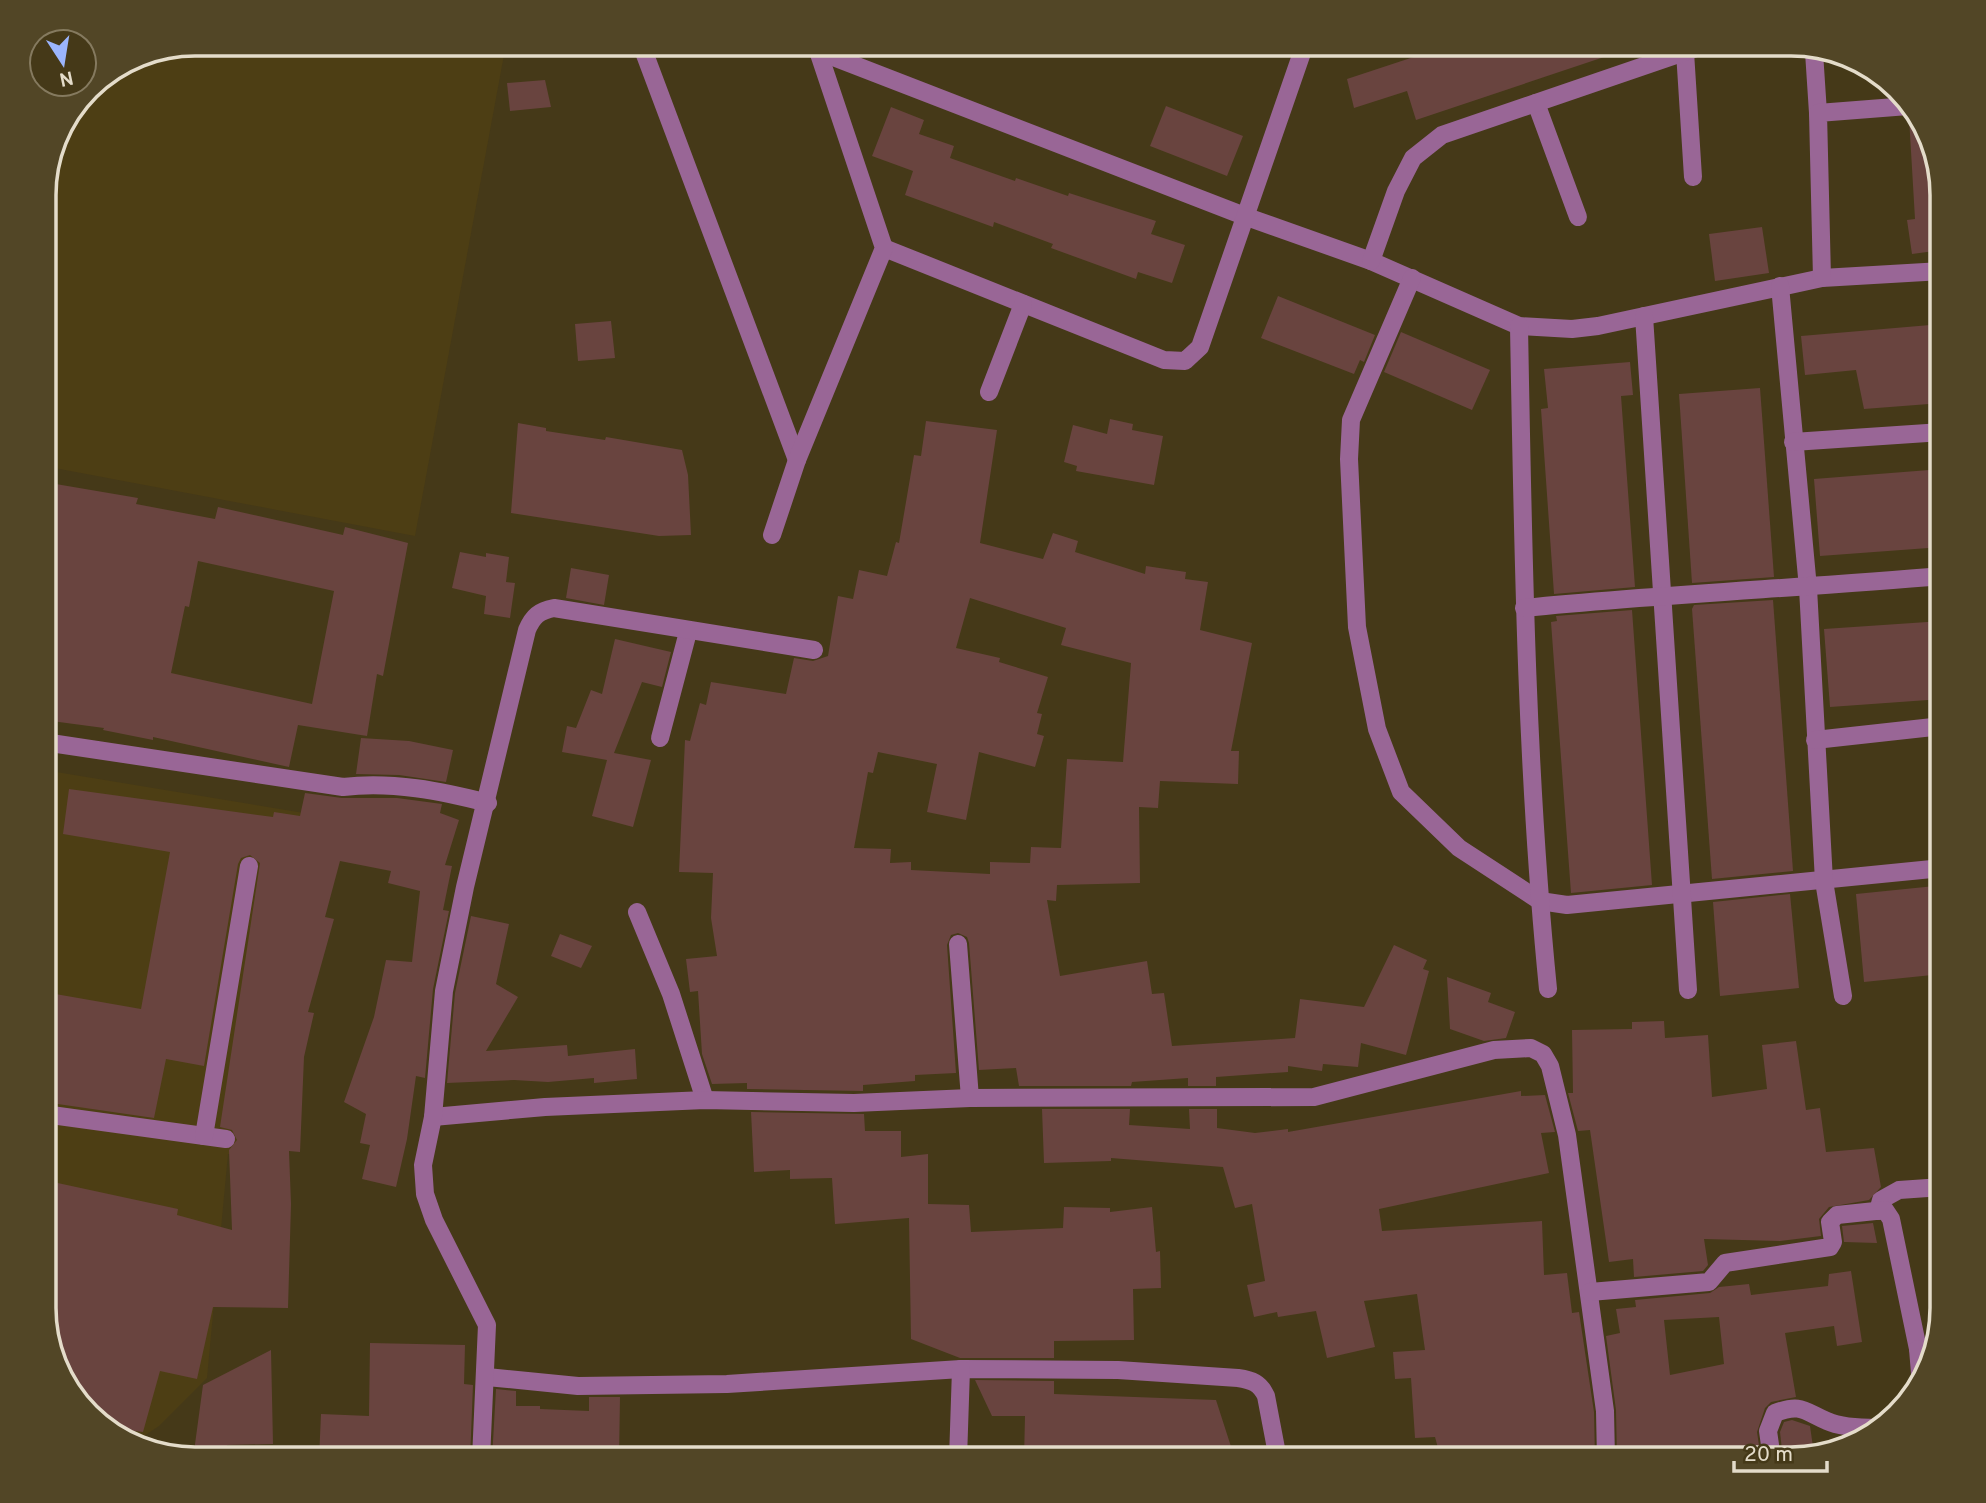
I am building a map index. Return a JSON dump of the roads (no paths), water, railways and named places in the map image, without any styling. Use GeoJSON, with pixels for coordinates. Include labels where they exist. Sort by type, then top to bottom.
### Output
{"type":"FeatureCollection","features":[{"type":"Feature","properties":{"kind":"street"},"geometry":{"type":"LineString","coordinates":[[646,56],[797,460]]}},
{"type":"Feature","properties":{"kind":"street"},"geometry":{"type":"LineString","coordinates":[[772,535],[797,460],[884,248],[820,56]]}},
{"type":"Feature","properties":{"kind":"street"},"geometry":{"type":"LineString","coordinates":[[842,56],[1247,217],[1371,261],[1519,327],[1572,329],[1822,278],[1930,272]]}},
{"type":"Feature","properties":{"kind":"street"},"geometry":{"type":"LineString","coordinates":[[884,248],[1164,360],[1185,361],[1200,348],[1301,56]]}},
{"type":"Feature","properties":{"kind":"street"},"geometry":{"type":"LineString","coordinates":[[1371,261],[1396,191],[1413,158],[1442,135],[1673,56]]}},
{"type":"Feature","properties":{"kind":"street"},"geometry":{"type":"LineString","coordinates":[[1685,56],[1693,177]]}},
{"type":"Feature","properties":{"kind":"street"},"geometry":{"type":"LineString","coordinates":[[1814,58],[1822,278]]}},
{"type":"Feature","properties":{"kind":"street"},"geometry":{"type":"LineString","coordinates":[[1536,103],[1578,217]]}},
{"type":"Feature","properties":{"kind":"street"},"geometry":{"type":"LineString","coordinates":[[1818,113],[1898,107]]}},
{"type":"Feature","properties":{"kind":"street"},"geometry":{"type":"LineString","coordinates":[[1412,278],[1351,421],[1349,459],[1357,626],[1377,729],[1405,797],[1459,848],[1539,901],[1567,905],[1681,896],[1930,869]]}},
{"type":"Feature","properties":{"kind":"street"},"geometry":{"type":"LineString","coordinates":[[1780,286],[1808,588],[1824,881],[1843,996]]}},
{"type":"Feature","properties":{"kind":"street"},"geometry":{"type":"LineString","coordinates":[[989,392],[1023,303]]}},
{"type":"Feature","properties":{"kind":"street"},"geometry":{"type":"LineString","coordinates":[[1644,316],[1688,990]]}},
{"type":"Feature","properties":{"kind":"street"},"geometry":{"type":"LineString","coordinates":[[1519,327],[1524,608],[1539,901],[1548,989]]}},
{"type":"Feature","properties":{"kind":"street"},"geometry":{"type":"LineString","coordinates":[[1793,442],[1930,433]]}},
{"type":"Feature","properties":{"kind":"street"},"geometry":{"type":"LineString","coordinates":[[1524,608],[1663,594],[1808,588],[1930,577]]}},
{"type":"Feature","properties":{"kind":"street"},"geometry":{"type":"LineString","coordinates":[[482,1447],[487,1377],[487,1325],[434,1220],[425,1194],[424,1165],[433,1117],[444,991],[465,887],[532,618],[541,610],[572,610],[688,632],[814,650]]}},
{"type":"Feature","properties":{"kind":"street"},"geometry":{"type":"LineString","coordinates":[[660,738],[688,632]]}},
{"type":"Feature","properties":{"kind":"street"},"geometry":{"type":"LineString","coordinates":[[1815,740],[1930,727]]}},
{"type":"Feature","properties":{"kind":"street"},"geometry":{"type":"LineString","coordinates":[[56,744],[343,787],[366,784],[451,793],[488,803]]}},
{"type":"Feature","properties":{"kind":"street"},"geometry":{"type":"LineString","coordinates":[[204,1136],[249,866]]}},
{"type":"Feature","properties":{"kind":"street"},"geometry":{"type":"LineString","coordinates":[[637,912],[671,995],[705,1100]]}},
{"type":"Feature","properties":{"kind":"street"},"geometry":{"type":"LineString","coordinates":[[958,944],[970,1098]]}},
{"type":"Feature","properties":{"kind":"street"},"geometry":{"type":"LineString","coordinates":[[433,1117],[545,1107],[705,1100],[854,1103],[970,1098],[1314,1097],[1494,1050],[1531,1048],[1543,1054],[1550,1066],[1561,1112],[1590,1292],[1605,1411],[1606,1447]]}},
{"type":"Feature","properties":{"kind":"street"},"geometry":{"type":"LineString","coordinates":[[56,1116],[226,1139]]}},
{"type":"Feature","properties":{"kind":"street"},"geometry":{"type":"LineString","coordinates":[[1878,1211],[1881,1200],[1889,1194],[1930,1189]]}},
{"type":"Feature","properties":{"kind":"street"},"geometry":{"type":"LineString","coordinates":[[1590,1292],[1709,1282],[1725,1264],[1825,1249],[1833,1242],[1832,1218],[1878,1211],[1889,1212],[1923,1349]]}},
{"type":"Feature","properties":{"kind":"street"},"geometry":{"type":"LineString","coordinates":[[487,1377],[605,1386],[727,1384],[961,1369],[1118,1370],[1252,1380],[1262,1387],[1266,1396],[1276,1447]]}},
{"type":"Feature","properties":{"kind":"street"},"geometry":{"type":"LineString","coordinates":[[958,1447],[961,1369]]}},
{"type":"Feature","properties":{"kind":"street"},"geometry":{"type":"LineString","coordinates":[[1770,1447],[1768,1431],[1775,1413],[1793,1406],[1811,1411],[1829,1422],[1864,1426]]}}]}
